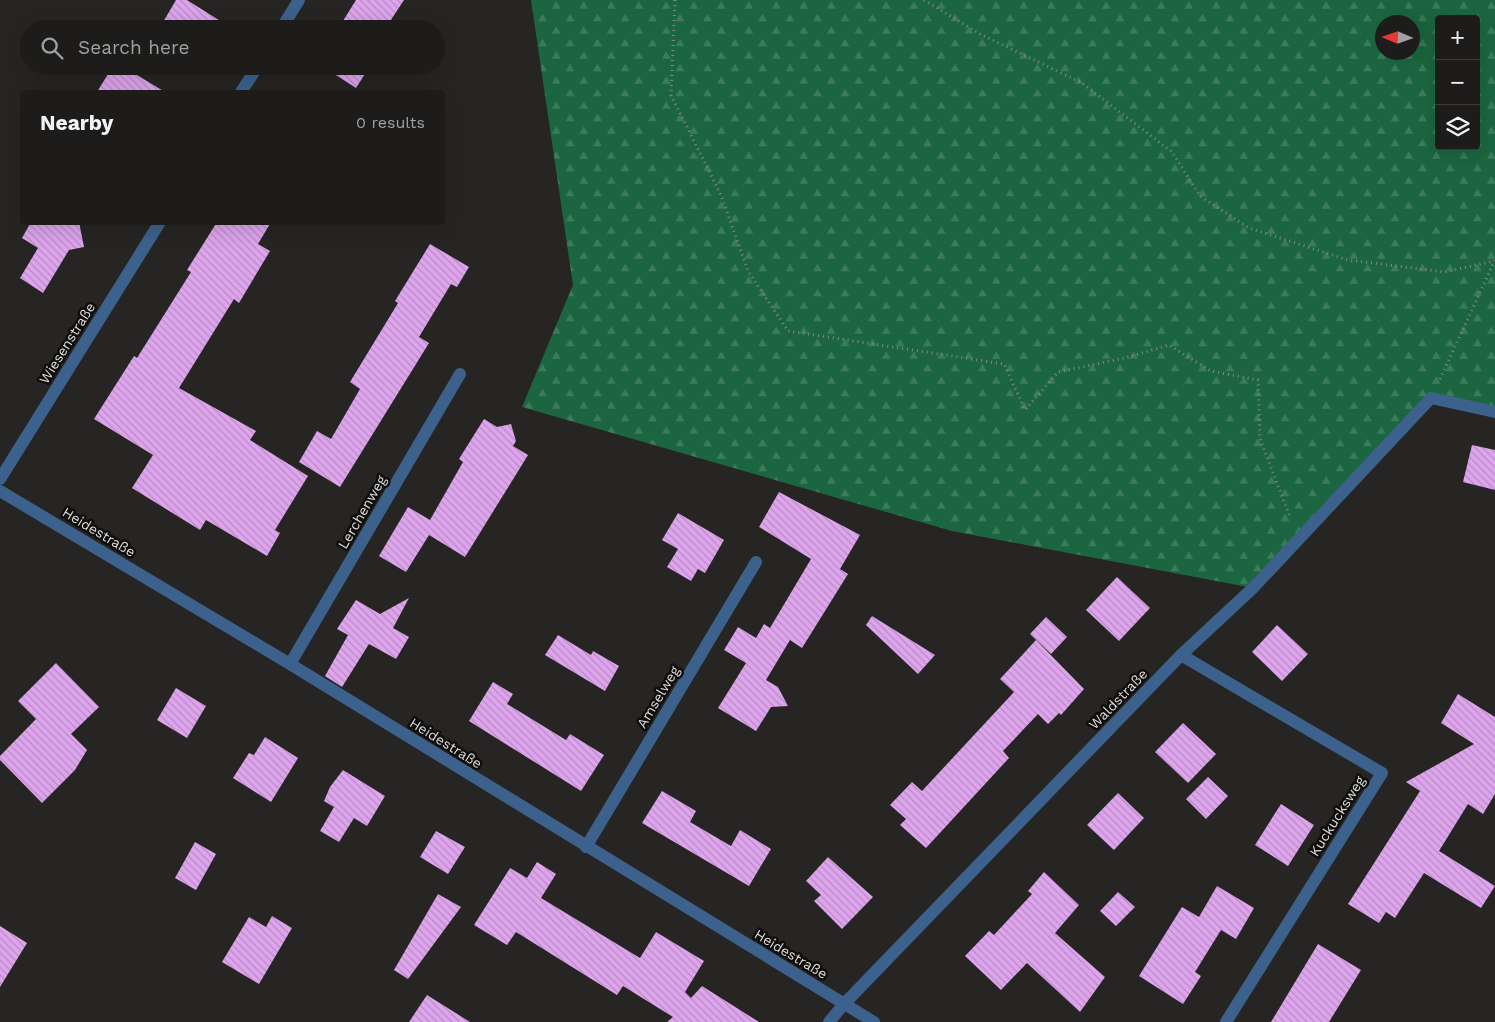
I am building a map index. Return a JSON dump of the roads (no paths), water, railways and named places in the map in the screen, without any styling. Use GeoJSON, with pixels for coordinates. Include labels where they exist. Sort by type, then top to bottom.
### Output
{"type":"FeatureCollection","features":[{"type":"Feature","properties":{"kind":"street"},"geometry":{"type":"LineString","coordinates":[[287,20],[299,0]]}},
{"type":"Feature","properties":{"kind":"street"},"geometry":{"type":"LineString","coordinates":[[242,90],[252,75]]}},
{"type":"Feature","properties":{"kind":"street","name":"Wiesenstraße"},"geometry":{"type":"LineString","coordinates":[[0,478],[158,225]]}},
{"type":"Feature","properties":{"kind":"street","name":"Lerchenweg"},"geometry":{"type":"LineString","coordinates":[[290,664],[460,374]]}},
{"type":"Feature","properties":{"kind":"street","name":"Waldstraße"},"geometry":{"type":"LineString","coordinates":[[829,1022],[844,1004],[1181,655],[1253,588],[1431,398],[1495,412]]}},
{"type":"Feature","properties":{"kind":"street","name":"Heidestraße"},"geometry":{"type":"LineString","coordinates":[[0,491],[290,664],[874,1022]]}},
{"type":"Feature","properties":{"kind":"street","name":"Amselweg"},"geometry":{"type":"LineString","coordinates":[[586,846],[756,562]]}},
{"type":"Feature","properties":{"kind":"street","name":"Kuckucksweg"},"geometry":{"type":"LineString","coordinates":[[1181,655],[1382,773],[1226,1022]]}}]}
